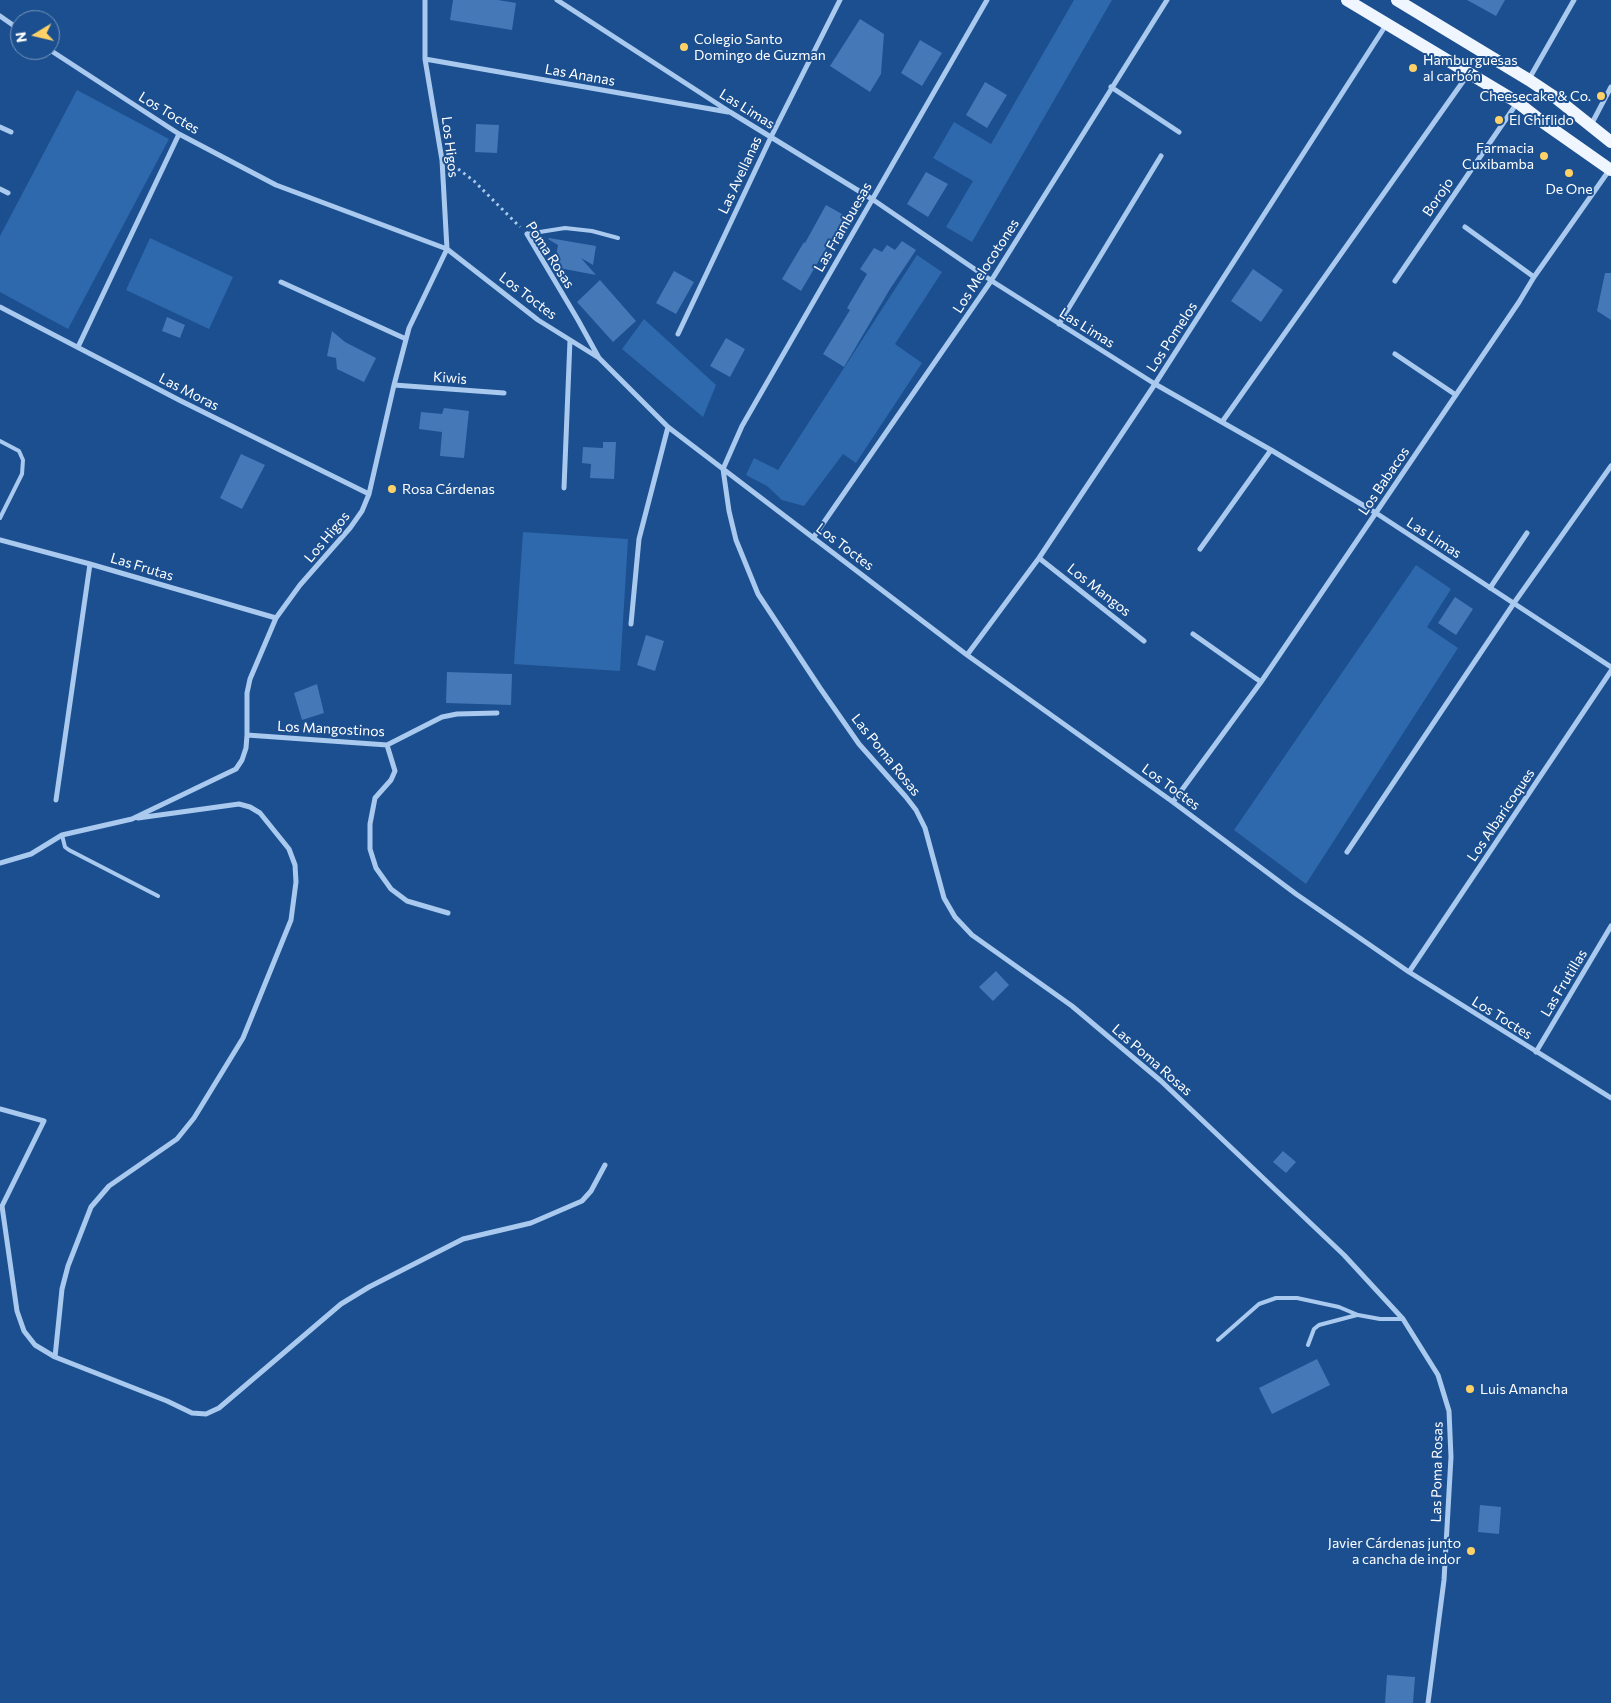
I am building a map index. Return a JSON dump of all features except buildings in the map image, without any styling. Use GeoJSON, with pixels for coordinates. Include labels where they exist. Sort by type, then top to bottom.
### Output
{"type":"FeatureCollection","features":[{"type":"Feature","properties":{"kind":"main road"},"geometry":{"type":"LineString","coordinates":[[1347,0],[1517,102],[1610,169]]}},
{"type":"Feature","properties":{"kind":"main road"},"geometry":{"type":"LineString","coordinates":[[1397,0],[1529,80],[1556,98],[1611,142]]}},
{"type":"Feature","properties":{"kind":"street","name":"Los Higos"},"geometry":{"type":"LineString","coordinates":[[0,863],[30,854],[62,835],[132,819],[236,769],[242,760],[246,748],[248,686],[276,618],[300,585],[350,528],[362,511],[369,494],[409,328],[447,249],[442,160],[425,59],[425,0]]}},
{"type":"Feature","properties":{"kind":"street","name":"Las Limas"},"geometry":{"type":"LineString","coordinates":[[556,0],[730,112],[872,199],[991,281],[1155,384],[1376,513],[1611,666]]}},
{"type":"Feature","properties":{"kind":"street","name":"Las Avellanas"},"geometry":{"type":"LineString","coordinates":[[678,334],[771,136],[840,0]]}},
{"type":"Feature","properties":{"kind":"street","name":"Las Frambuesas"},"geometry":{"type":"LineString","coordinates":[[723,469],[742,426],[987,0]]}},
{"type":"Feature","properties":{"kind":"street","name":"Los Melocotones"},"geometry":{"type":"LineString","coordinates":[[813,538],[991,281],[1167,0]]}},
{"type":"Feature","properties":{"kind":"street"},"geometry":{"type":"LineString","coordinates":[[1529,80],[1574,0]]}},
{"type":"Feature","properties":{"kind":"street","name":"Los Pomelos"},"geometry":{"type":"LineString","coordinates":[[967,655],[1039,558],[1155,384],[1386,24]]}},
{"type":"Feature","properties":{"kind":"street","name":"Los Toctes"},"geometry":{"type":"LineString","coordinates":[[60,57],[179,134],[276,185],[447,249],[538,320],[599,358],[668,427],[967,655],[1173,802],[1296,894],[1409,972],[1611,1098]]}},
{"type":"Feature","properties":{"kind":"street","name":"Las Ananas"},"geometry":{"type":"LineString","coordinates":[[425,59],[730,112]]}},
{"type":"Feature","properties":{"kind":"street"},"geometry":{"type":"LineString","coordinates":[[1222,422],[1469,73]]}},
{"type":"Feature","properties":{"kind":"street"},"geometry":{"type":"LineString","coordinates":[[1111,87],[1179,132]]}},
{"type":"Feature","properties":{"kind":"street"},"geometry":{"type":"LineString","coordinates":[[1591,126],[1611,88]]}},
{"type":"Feature","properties":{"kind":"street","name":"Borojo"},"geometry":{"type":"LineString","coordinates":[[1395,281],[1517,102]]}},
{"type":"Feature","properties":{"kind":"street"},"geometry":{"type":"LineString","coordinates":[[0,127],[11,132]]}},
{"type":"Feature","properties":{"kind":"street"},"geometry":{"type":"LineString","coordinates":[[78,347],[179,134]]}},
{"type":"Feature","properties":{"kind":"street"},"geometry":{"type":"LineString","coordinates":[[1060,324],[1162,156]]}},
{"type":"Feature","properties":{"kind":"street","name":"Los Babacos"},"geometry":{"type":"LineString","coordinates":[[1173,802],[1261,682],[1519,302],[1534,277],[1610,169]]}},
{"type":"Feature","properties":{"kind":"street"},"geometry":{"type":"LineString","coordinates":[[0,189],[8,193]]}},
{"type":"Feature","properties":{"kind":"street"},"geometry":{"type":"LineString","coordinates":[[1465,226],[1534,277]]}},
{"type":"Feature","properties":{"kind":"street","name":"Poma Rosas"},"geometry":{"type":"LineString","coordinates":[[527,234],[599,358]]}},
{"type":"Feature","properties":{"kind":"street"},"geometry":{"type":"LineString","coordinates":[[281,282],[406,339]]}},
{"type":"Feature","properties":{"kind":"street","name":"Las Moras"},"geometry":{"type":"LineString","coordinates":[[0,307],[181,401],[369,494]]}},
{"type":"Feature","properties":{"kind":"street"},"geometry":{"type":"LineString","coordinates":[[564,488],[570,340]]}},
{"type":"Feature","properties":{"kind":"street"},"geometry":{"type":"LineString","coordinates":[[1394,354],[1456,395]]}},
{"type":"Feature","properties":{"kind":"street","name":"Kiwis"},"geometry":{"type":"LineString","coordinates":[[394,385],[504,393]]}},
{"type":"Feature","properties":{"kind":"street"},"geometry":{"type":"LineString","coordinates":[[631,624],[639,539],[668,427]]}},
{"type":"Feature","properties":{"kind":"street"},"geometry":{"type":"LineString","coordinates":[[1200,548],[1271,450]]}},
{"type":"Feature","properties":{"kind":"street"},"geometry":{"type":"LineString","coordinates":[[1347,852],[1514,603],[1611,466]]}},
{"type":"Feature","properties":{"kind":"street","name":"Las Poma Rosas"},"geometry":{"type":"LineString","coordinates":[[723,469],[729,512],[736,540],[758,594],[859,744],[916,810],[925,828],[944,898],[955,918],[972,935],[1072,1006],[1161,1081],[1344,1255],[1403,1319],[1438,1375],[1449,1411],[1451,1457],[1444,1580],[1428,1703]]}},
{"type":"Feature","properties":{"kind":"street"},"geometry":{"type":"LineString","coordinates":[[1490,588],[1527,533]]}},
{"type":"Feature","properties":{"kind":"street","name":"Las Frutas"},"geometry":{"type":"LineString","coordinates":[[0,540],[276,618]]}},
{"type":"Feature","properties":{"kind":"street","name":"Los Mangos"},"geometry":{"type":"LineString","coordinates":[[1039,558],[1144,641]]}},
{"type":"Feature","properties":{"kind":"street"},"geometry":{"type":"LineString","coordinates":[[56,800],[90,564]]}},
{"type":"Feature","properties":{"kind":"street"},"geometry":{"type":"LineString","coordinates":[[1193,634],[1261,682]]}},
{"type":"Feature","properties":{"kind":"street","name":"Los Albaricoques"},"geometry":{"type":"LineString","coordinates":[[1409,972],[1611,671]]}},
{"type":"Feature","properties":{"kind":"street","name":"Los Mangostinos"},"geometry":{"type":"LineString","coordinates":[[247,735],[387,745],[442,717],[457,714],[497,713]]}},
{"type":"Feature","properties":{"kind":"street"},"geometry":{"type":"LineString","coordinates":[[387,745],[396,770],[391,780],[376,798],[370,824],[370,848],[376,868],[391,889],[407,901],[448,913]]}},
{"type":"Feature","properties":{"kind":"street"},"geometry":{"type":"LineString","coordinates":[[55,1357],[62,1289],[91,1207],[108,1186],[176,1139],[194,1118],[243,1038],[291,920],[296,882],[294,865],[289,849],[260,813],[250,807],[239,804],[132,819]]}},
{"type":"Feature","properties":{"kind":"street","name":"Las Frutillas"},"geometry":{"type":"LineString","coordinates":[[1536,1052],[1611,926]]}},
{"type":"Feature","properties":{"kind":"street"},"geometry":{"type":"LineString","coordinates":[[0,1109],[44,1121],[1,1205],[17,1311],[24,1331],[35,1345],[55,1357],[167,1401],[192,1413],[206,1414],[219,1408],[341,1304],[369,1287],[463,1239],[531,1223],[582,1201],[591,1190],[605,1165]]}},
{"type":"Feature","properties":{"kind":"lane"},"geometry":{"type":"LineString","coordinates":[[527,234],[565,228],[592,231],[618,238]]}},
{"type":"Feature","properties":{"kind":"lane"},"geometry":{"type":"LineString","coordinates":[[0,441],[19,451],[24,460],[22,474],[0,518]]}},
{"type":"Feature","properties":{"kind":"lane"},"geometry":{"type":"LineString","coordinates":[[62,835],[65,847],[69,850],[158,896]]}},
{"type":"Feature","properties":{"kind":"lane"},"geometry":{"type":"LineString","coordinates":[[1218,1340],[1259,1304],[1276,1298],[1297,1298],[1339,1307],[1358,1315],[1403,1319]]}},
{"type":"Feature","properties":{"kind":"lane"},"geometry":{"type":"LineString","coordinates":[[1308,1345],[1314,1329],[1319,1325],[1358,1315]]}},
{"type":"Feature","properties":{"kind":"path","name":"Poma Rosas"},"geometry":{"type":"LineString","coordinates":[[442,160],[458,168],[474,180],[527,234]]}},
{"type":"Feature","properties":{"kind":"shaded area"},"geometry":{"type":"Polygon","coordinates":[[[1074,0],[1112,0],[972,242],[946,227],[973,181],[933,158],[954,122],[991,144],[1074,0]]]}},
{"type":"Feature","properties":{"kind":"shaded area"},"geometry":{"type":"Polygon","coordinates":[[[77,90],[169,139],[68,329],[0,292],[0,236],[77,90]]]}},
{"type":"Feature","properties":{"kind":"shaded area"},"geometry":{"type":"Polygon","coordinates":[[[150,238],[233,277],[209,329],[126,290],[150,238]]]}},
{"type":"Feature","properties":{"kind":"shaded area"},"geometry":{"type":"Polygon","coordinates":[[[917,255],[942,272],[895,344],[922,363],[856,463],[843,454],[804,506],[782,500],[767,486],[746,475],[754,458],[778,470],[917,255]]]}},
{"type":"Feature","properties":{"kind":"shaded area"},"geometry":{"type":"Polygon","coordinates":[[[644,319],[716,385],[703,417],[622,349],[644,319]]]}},
{"type":"Feature","properties":{"kind":"shaded area"},"geometry":{"type":"Polygon","coordinates":[[[523,532],[628,539],[620,671],[514,664],[523,532]]]}},
{"type":"Feature","properties":{"kind":"shaded area"},"geometry":{"type":"Polygon","coordinates":[[[1416,565],[1451,589],[1427,627],[1458,648],[1306,884],[1234,830],[1416,565]]]}},
{"type":"Feature","properties":{"kind":"place","name":"Colegio Santo Domingo de Guzman"},"geometry":{"type":"Point","coordinates":[684,47]}},
{"type":"Feature","properties":{"kind":"place","name":"Hamburguesas al carbón"},"geometry":{"type":"Point","coordinates":[1413,68]}},
{"type":"Feature","properties":{"kind":"place","name":"Cheesecake & Co."},"geometry":{"type":"Point","coordinates":[1601,96]}},
{"type":"Feature","properties":{"kind":"place","name":"El Chiflido"},"geometry":{"type":"Point","coordinates":[1499,120]}},
{"type":"Feature","properties":{"kind":"place","name":"Farmacia Cuxibamba"},"geometry":{"type":"Point","coordinates":[1544,156]}},
{"type":"Feature","properties":{"kind":"place","name":"De One"},"geometry":{"type":"Point","coordinates":[1569,173]}},
{"type":"Feature","properties":{"kind":"place","name":"Rosa Cárdenas"},"geometry":{"type":"Point","coordinates":[392,489]}},
{"type":"Feature","properties":{"kind":"place","name":"Luis Amancha"},"geometry":{"type":"Point","coordinates":[1470,1389]}},
{"type":"Feature","properties":{"kind":"place","name":"Javier Cárdenas junto a cancha de indor"},"geometry":{"type":"Point","coordinates":[1471,1551]}}]}
